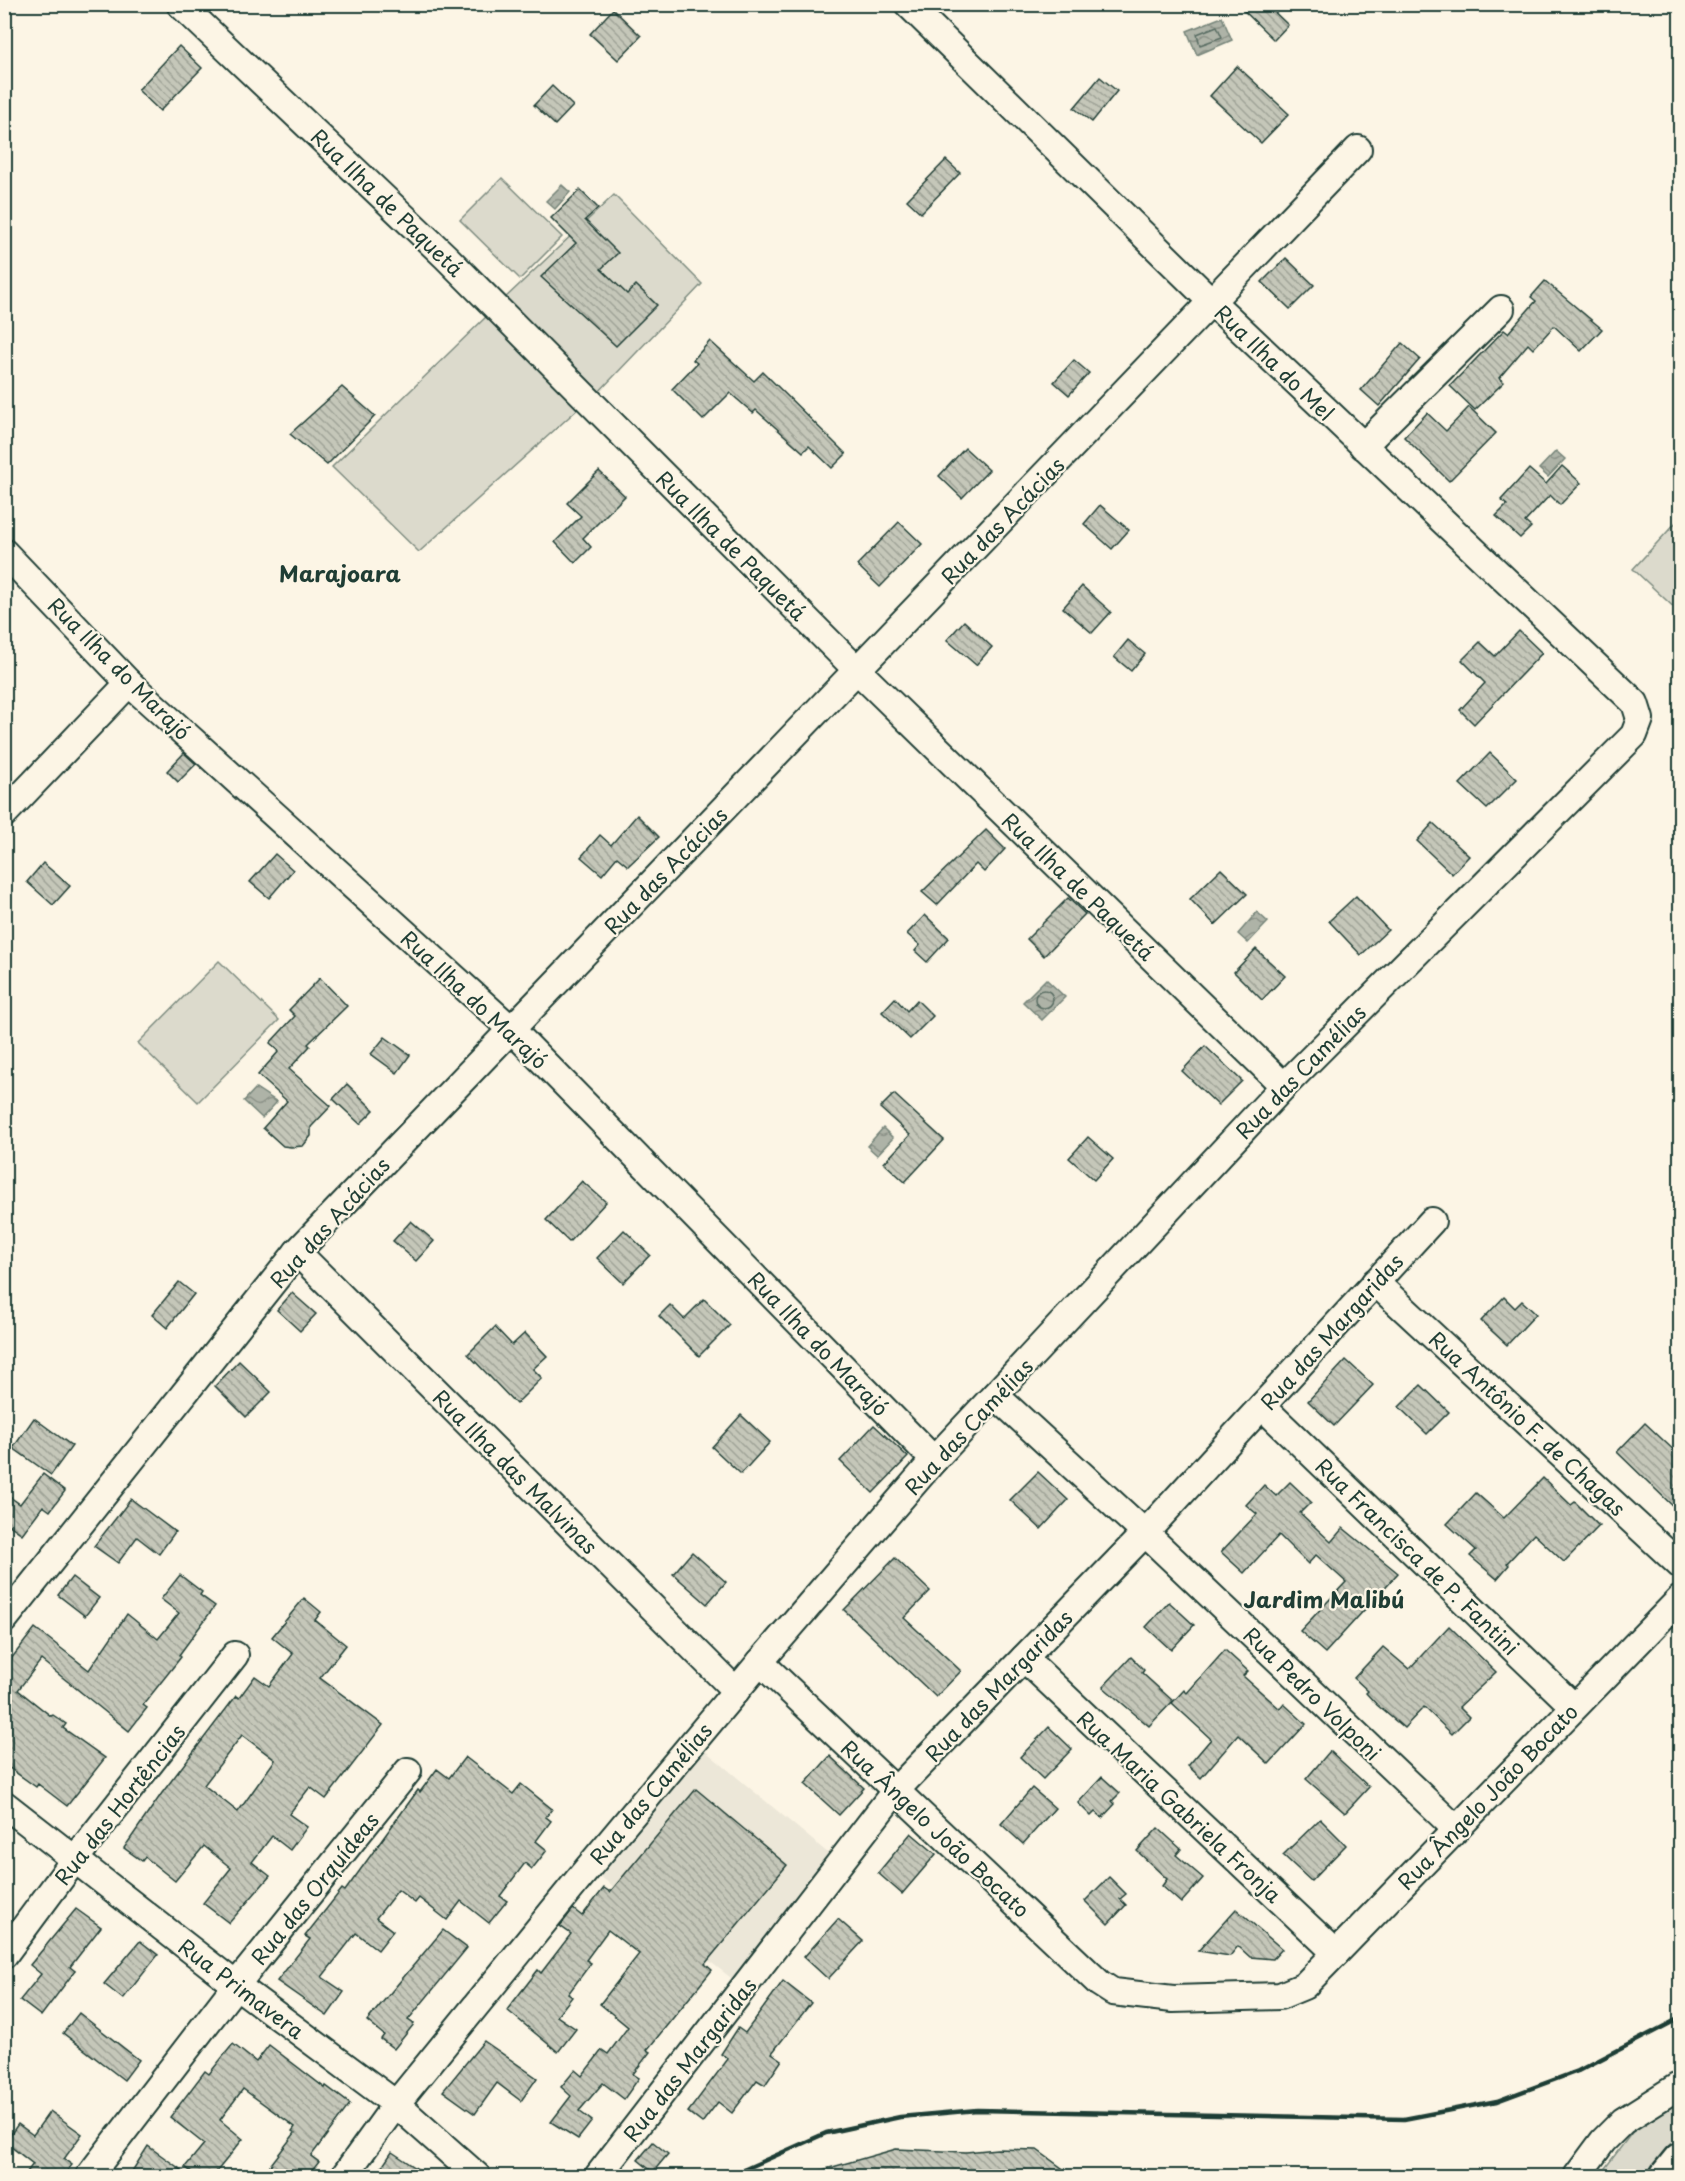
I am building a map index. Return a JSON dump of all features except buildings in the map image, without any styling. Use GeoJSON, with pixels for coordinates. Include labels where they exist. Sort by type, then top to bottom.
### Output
{"type":"FeatureCollection","features":[{"type":"Feature","properties":{"kind":"main road"},"geometry":{"type":"LineString","coordinates":[[1667,2176],[1680,2160]]}},
{"type":"Feature","properties":{"kind":"street","name":"Rua Ilha de Paquetá"},"geometry":{"type":"LineString","coordinates":[[180,4],[446,257],[857,670],[1284,1086]]}},
{"type":"Feature","properties":{"kind":"street","name":"Rua Ilha do Mel"},"geometry":{"type":"LineString","coordinates":[[908,4],[1212,302],[1635,703],[1640,719]]}},
{"type":"Feature","properties":{"kind":"street","name":"Rua das Acácias"},"geometry":{"type":"LineString","coordinates":[[4,1620],[297,1252],[1358,149]]}},
{"type":"Feature","properties":{"kind":"street"},"geometry":{"type":"LineString","coordinates":[[1363,446],[1501,309]]}},
{"type":"Feature","properties":{"kind":"street","name":"Rua Ilha do Marajó"},"geometry":{"type":"LineString","coordinates":[[4,552],[129,683],[512,1030],[934,1461]]}},
{"type":"Feature","properties":{"kind":"street"},"geometry":{"type":"LineString","coordinates":[[4,814],[129,683]]}},
{"type":"Feature","properties":{"kind":"street","name":"Rua das Camélias"},"geometry":{"type":"LineString","coordinates":[[344,2176],[396,2104],[736,1690],[934,1461],[1284,1086],[1634,735],[1640,719]]}},
{"type":"Feature","properties":{"kind":"street","name":"Rua das Margaridas"},"geometry":{"type":"LineString","coordinates":[[598,2176],[896,1790],[1145,1533],[1432,1221]]}},
{"type":"Feature","properties":{"kind":"street","name":"Rua Ilha das Malvinas"},"geometry":{"type":"LineString","coordinates":[[297,1252],[736,1690]]}},
{"type":"Feature","properties":{"kind":"street","name":"Rua Antônio F. de Chagas"},"geometry":{"type":"LineString","coordinates":[[1375,1282],[1680,1565]]}},
{"type":"Feature","properties":{"kind":"street","name":"Rua Pedro Volponi"},"geometry":{"type":"LineString","coordinates":[[995,1395],[1145,1533],[1455,1828]]}},
{"type":"Feature","properties":{"kind":"street","name":"Rua Francisca de P. Fantini"},"geometry":{"type":"LineString","coordinates":[[1262,1406],[1574,1707]]}},
{"type":"Feature","properties":{"kind":"street","name":"Rua Ângelo João Bocato"},"geometry":{"type":"LineString","coordinates":[[760,1662],[1099,1983],[1113,1992],[1173,1999],[1280,1996],[1293,1993],[1305,1986],[1455,1828],[1680,1599]]}},
{"type":"Feature","properties":{"kind":"street","name":"Rua das Hortências"},"geometry":{"type":"LineString","coordinates":[[4,1955],[75,1859],[235,1655]]}},
{"type":"Feature","properties":{"kind":"street","name":"Rua Maria Gabriela Fronja"},"geometry":{"type":"LineString","coordinates":[[1024,1658],[1336,1953]]}},
{"type":"Feature","properties":{"kind":"street","name":"Rua das Orquídeas"},"geometry":{"type":"LineString","coordinates":[[89,2176],[236,1985],[408,1771]]}},
{"type":"Feature","properties":{"kind":"street","name":"Rua Primavera"},"geometry":{"type":"LineString","coordinates":[[4,1804],[236,1985],[396,2104],[477,2176]]}},
{"type":"Feature","properties":{"kind":"street"},"geometry":{"type":"LineString","coordinates":[[1577,2176],[1603,2141],[1623,2121],[1680,2085]]}},
{"type":"Feature","properties":{"kind":"shaded area"},"geometry":{"type":"Polygon","coordinates":[[[502,178],[562,237],[520,279],[460,220],[502,178]]]}},
{"type":"Feature","properties":{"kind":"shaded area"},"geometry":{"type":"Polygon","coordinates":[[[614,195],[702,284],[595,396],[503,300],[614,195]]]}},
{"type":"Feature","properties":{"kind":"shaded area"},"geometry":{"type":"Polygon","coordinates":[[[490,313],[579,408],[419,552],[332,467],[490,313]]]}},
{"type":"Feature","properties":{"kind":"shaded area"},"geometry":{"type":"Polygon","coordinates":[[[1680,518],[1680,613],[1633,569],[1680,518]]]}},
{"type":"Feature","properties":{"kind":"shaded area"},"geometry":{"type":"Polygon","coordinates":[[[219,961],[279,1020],[198,1102],[138,1043],[219,961]]]}},
{"type":"Feature","properties":{"kind":"shaded area"},"geometry":{"type":"Polygon","coordinates":[[[703,1749],[835,1859],[735,1981],[601,1877],[703,1749]]]}},
{"type":"Feature","properties":{"kind":"shaded area"},"geometry":{"type":"Polygon","coordinates":[[[1680,2097],[1680,2159],[1668,2176],[1599,2176],[1637,2126],[1680,2097]]]}},
{"type":"Feature","properties":{"kind":"water"},"geometry":{"type":"Polygon","coordinates":[[[1222,17],[1232,40],[1197,55],[1187,31],[1222,17]]]}},
{"type":"Feature","properties":{"kind":"water"},"geometry":{"type":"Polygon","coordinates":[[[562,185],[570,192],[555,209],[546,201],[562,185]]]}},
{"type":"Feature","properties":{"kind":"water"},"geometry":{"type":"Polygon","coordinates":[[[1556,451],[1565,459],[1548,477],[1539,469],[1556,451]]]}},
{"type":"Feature","properties":{"kind":"water"},"geometry":{"type":"Polygon","coordinates":[[[1257,912],[1268,922],[1248,943],[1238,934],[1257,912]]]}},
{"type":"Feature","properties":{"kind":"water"},"geometry":{"type":"Polygon","coordinates":[[[1046,979],[1065,997],[1042,1020],[1023,1002],[1046,979]]]}},
{"type":"Feature","properties":{"kind":"water"},"geometry":{"type":"Polygon","coordinates":[[[256,1088],[277,1102],[262,1118],[244,1101],[256,1088]]]}},
{"type":"Feature","properties":{"kind":"water"},"geometry":{"type":"Polygon","coordinates":[[[883,1128],[893,1138],[877,1155],[867,1146],[883,1128]]]}},
{"type":"Feature","properties":{"kind":"railway"},"geometry":{"type":"LineString","coordinates":[[730,2176],[826,2133],[900,2117],[977,2110],[1404,2119],[1497,2101],[1578,2071],[1680,2018]]}},
{"type":"Feature","properties":{"kind":"district","name":"Marajoara"},"geometry":{"type":"Point","coordinates":[340,572]}},
{"type":"Feature","properties":{"kind":"district","name":"Jardim Malibú"},"geometry":{"type":"Point","coordinates":[1324,1598]}}]}
